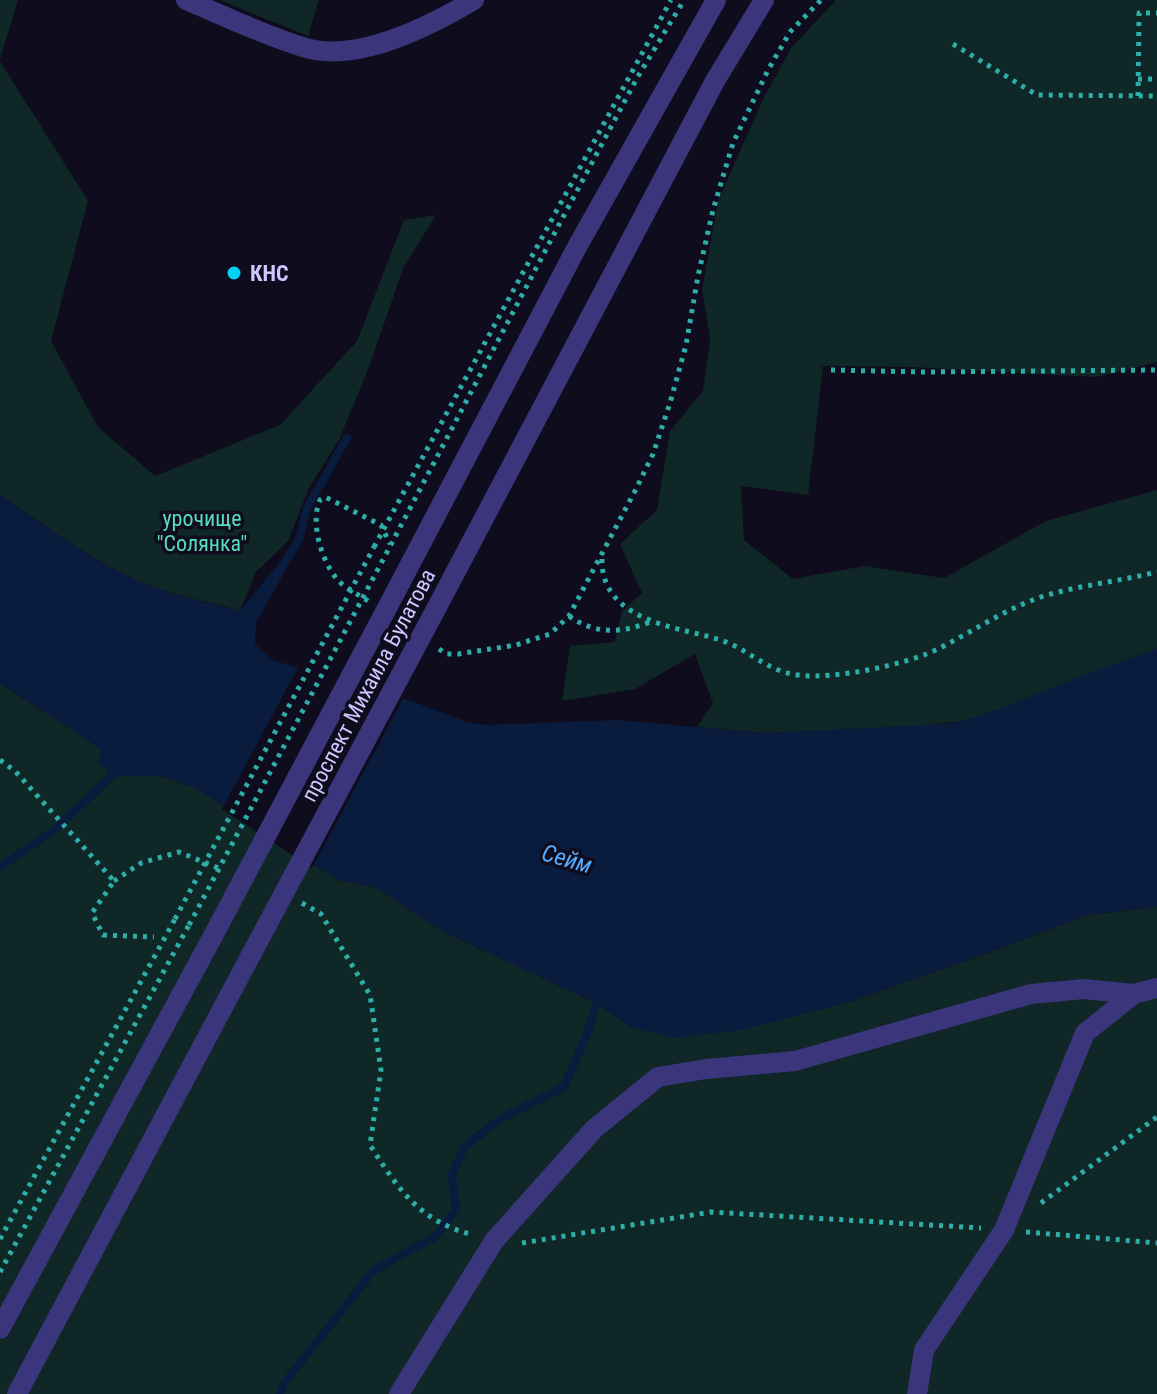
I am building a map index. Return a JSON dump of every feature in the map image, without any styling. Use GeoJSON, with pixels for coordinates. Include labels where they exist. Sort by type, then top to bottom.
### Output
{"type":"FeatureCollection","features":[{"type":"Feature","properties":{"kind":"street"},"geometry":{"type":"LineString","coordinates":[[186,0],[308,49],[334,50],[357,48],[400,37],[474,0]]}},
{"type":"Feature","properties":{"kind":"street","name":"проспект Михаила Булатова"},"geometry":{"type":"LineString","coordinates":[[0,1329],[213,936],[577,247],[716,0]]}},
{"type":"Feature","properties":{"kind":"street","name":"проспект Михаила Булатова"},"geometry":{"type":"LineString","coordinates":[[17,1394],[715,81],[764,0]]}},
{"type":"Feature","properties":{"kind":"street"},"geometry":{"type":"LineString","coordinates":[[399,1394],[494,1241],[594,1129],[658,1077],[795,1061],[1031,994],[1084,989],[1134,994],[1157,988]]}},
{"type":"Feature","properties":{"kind":"street"},"geometry":{"type":"LineString","coordinates":[[917,1394],[924,1350],[1004,1230],[1085,1033],[1134,994]]}},
{"type":"Feature","properties":{"kind":"path"},"geometry":{"type":"LineString","coordinates":[[0,1239],[671,0]]}},
{"type":"Feature","properties":{"kind":"path","name":"проспект Михаила Булатова"},"geometry":{"type":"LineString","coordinates":[[0,1272],[189,925],[609,131],[684,0]]}},
{"type":"Feature","properties":{"kind":"path"},"geometry":{"type":"LineString","coordinates":[[434,646],[446,654],[458,654],[516,645],[550,634],[569,616],[653,454],[686,345],[713,210],[733,143],[790,32],[821,0]]}},
{"type":"Feature","properties":{"kind":"path"},"geometry":{"type":"LineString","coordinates":[[1138,96],[1139,13],[1157,13]]}},
{"type":"Feature","properties":{"kind":"path"},"geometry":{"type":"LineString","coordinates":[[953,44],[1037,95],[1157,96]]}},
{"type":"Feature","properties":{"kind":"path"},"geometry":{"type":"LineString","coordinates":[[1138,79],[1157,79]]}},
{"type":"Feature","properties":{"kind":"path"},"geometry":{"type":"LineString","coordinates":[[831,370],[1157,370]]}},
{"type":"Feature","properties":{"kind":"path"},"geometry":{"type":"LineString","coordinates":[[373,604],[337,579],[316,532],[316,509],[320,500],[325,497],[381,525],[390,544]]}},
{"type":"Feature","properties":{"kind":"path"},"geometry":{"type":"LineString","coordinates":[[602,554],[603,575],[612,595],[635,614],[650,622],[721,640],[782,672],[823,676],[859,671],[936,650],[988,621],[1044,596],[1157,572]]}},
{"type":"Feature","properties":{"kind":"path"},"geometry":{"type":"LineString","coordinates":[[569,616],[588,628],[620,632],[650,622]]}},
{"type":"Feature","properties":{"kind":"path"},"geometry":{"type":"LineString","coordinates":[[0,760],[15,771],[114,881]]}},
{"type":"Feature","properties":{"kind":"path"},"geometry":{"type":"LineString","coordinates":[[154,937],[103,935],[92,913],[114,881],[141,863],[179,852]]}},
{"type":"Feature","properties":{"kind":"path"},"geometry":{"type":"LineString","coordinates":[[1004,1230],[1157,1117]]}},
{"type":"Feature","properties":{"kind":"path"},"geometry":{"type":"LineString","coordinates":[[1004,1230],[1157,1243]]}},
{"type":"Feature","properties":{"kind":"green space"},"geometry":{"type":"Polygon","coordinates":[[[0,0],[18,0],[0,59],[0,0]]]}},
{"type":"Feature","properties":{"kind":"green space"},"geometry":{"type":"Polygon","coordinates":[[[220,0],[319,0],[308,36],[220,0]]]}},
{"type":"Feature","properties":{"kind":"green space"},"geometry":{"type":"Polygon","coordinates":[[[836,0],[1157,0],[1157,362],[1096,377],[911,367],[819,366],[823,367],[808,495],[741,486],[744,540],[793,579],[864,566],[944,578],[1046,521],[1157,490],[1157,649],[972,720],[913,727],[764,733],[697,727],[713,703],[695,654],[635,689],[562,701],[570,646],[615,642],[622,611],[642,593],[620,544],[657,510],[670,431],[703,391],[710,339],[702,290],[718,201],[764,97],[792,47],[836,0]]]}},
{"type":"Feature","properties":{"kind":"green space","name":"урочище \"Солянка\""},"geometry":{"type":"Polygon","coordinates":[[[0,61],[88,201],[51,341],[98,427],[155,476],[280,425],[357,341],[404,220],[436,215],[404,266],[369,367],[339,440],[309,488],[288,541],[256,572],[240,611],[155,588],[134,579],[75,546],[0,495],[0,61]]]}},
{"type":"Feature","properties":{"kind":"green space"},"geometry":{"type":"Polygon","coordinates":[[[0,683],[100,748],[111,776],[161,776],[196,788],[338,880],[375,887],[442,931],[596,1003],[632,1028],[843,1004],[1087,915],[1157,907],[1157,1394],[0,1394],[0,683]]]}},
{"type":"Feature","properties":{"kind":"water","name":"Сейм"},"geometry":{"type":"Polygon","coordinates":[[[0,495],[75,546],[134,579],[166,592],[240,611],[280,562],[287,568],[256,622],[255,644],[272,660],[411,701],[467,722],[487,725],[617,720],[764,733],[947,724],[985,714],[1157,649],[1157,907],[1087,915],[843,1004],[741,1030],[674,1038],[632,1028],[596,1003],[442,931],[375,887],[338,880],[196,788],[161,776],[111,776],[99,762],[100,748],[0,683],[0,495]]]}},
{"type":"Feature","properties":{"kind":"pier"},"geometry":{"type":"Polygon","coordinates":[[[300,664],[405,695],[312,868],[222,809],[300,664]]]}},
{"type":"Feature","properties":{"kind":"waterway"},"geometry":{"type":"LineString","coordinates":[[283,565],[299,540],[307,508],[347,438]]}},
{"type":"Feature","properties":{"kind":"waterway"},"geometry":{"type":"LineString","coordinates":[[0,867],[57,828],[111,776],[121,771]]}},
{"type":"Feature","properties":{"kind":"waterway"},"geometry":{"type":"LineString","coordinates":[[446,1222],[456,1210],[452,1175],[464,1147],[500,1119],[564,1087],[587,1034],[599,996]]}},
{"type":"Feature","properties":{"kind":"waterway"},"geometry":{"type":"LineString","coordinates":[[280,1394],[285,1382],[374,1270],[433,1238],[443,1227]]}},
{"type":"Feature","properties":{"kind":"place","name":"КНС"},"geometry":{"type":"Point","coordinates":[234,273]}}]}
